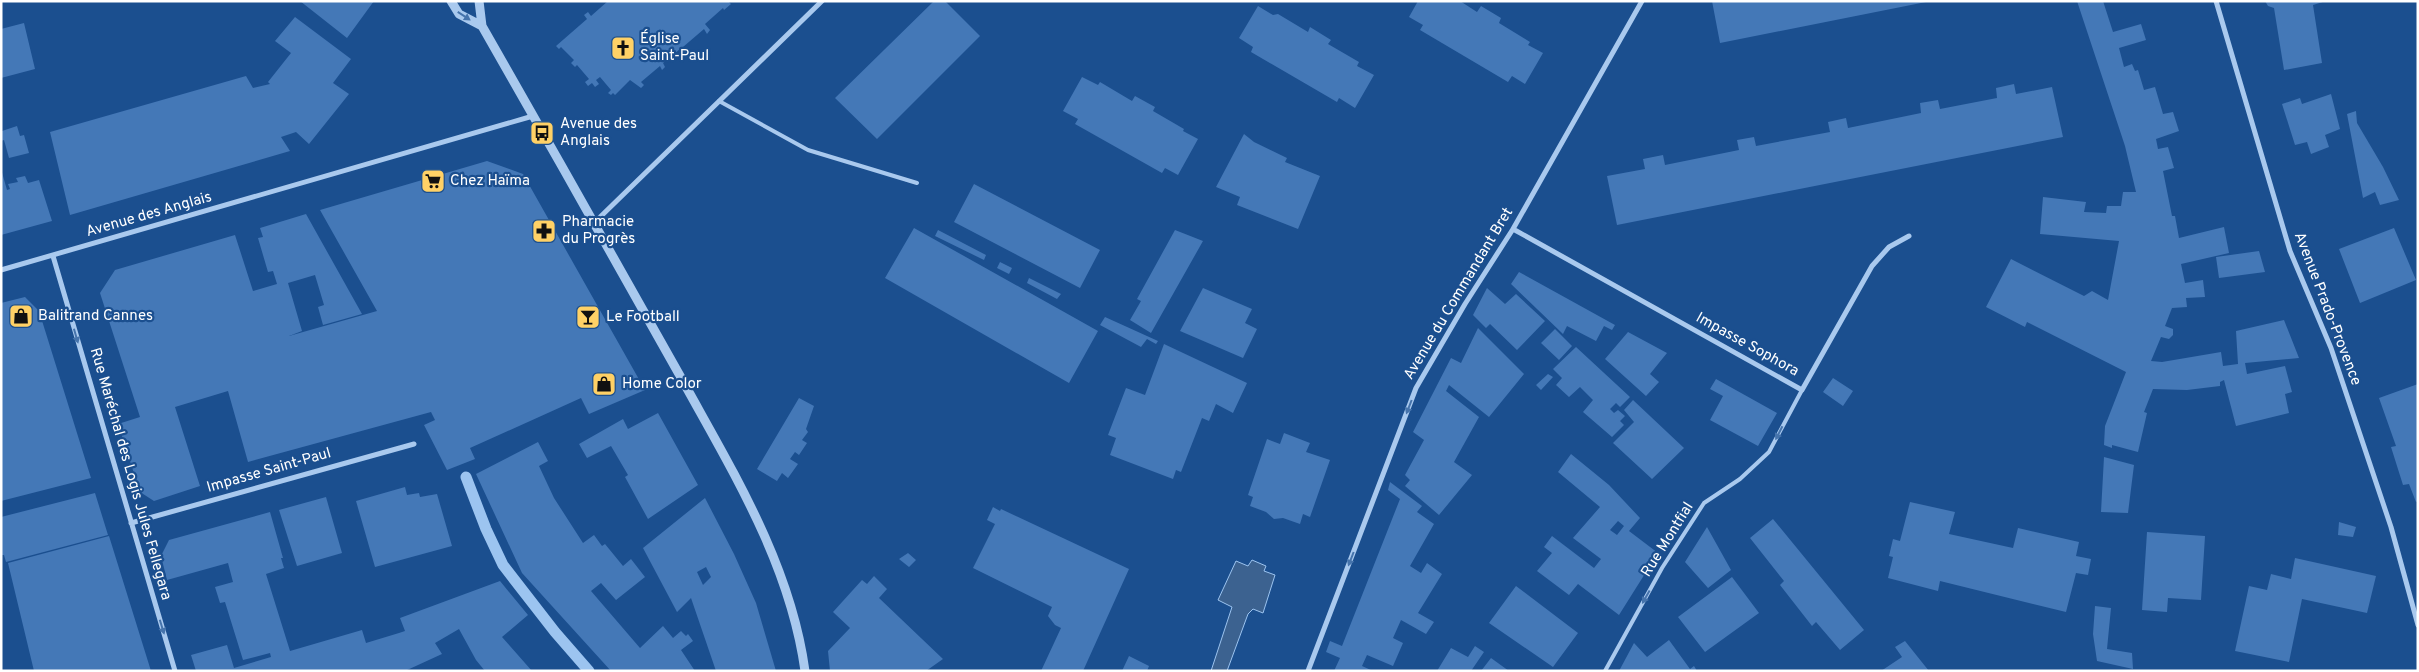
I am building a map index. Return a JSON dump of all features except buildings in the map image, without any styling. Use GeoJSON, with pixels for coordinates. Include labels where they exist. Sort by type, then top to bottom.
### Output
{"type":"FeatureCollection","features":[{"type":"Feature","properties":{"kind":"street"},"geometry":{"type":"LineString","coordinates":[[451,1],[458,14],[482,26]]}},
{"type":"Feature","properties":{"kind":"street"},"geometry":{"type":"LineString","coordinates":[[479,1],[482,26],[595,222],[756,514],[782,578],[801,645],[805,671]]}},
{"type":"Feature","properties":{"kind":"street"},"geometry":{"type":"LineString","coordinates":[[595,222],[822,1]]}},
{"type":"Feature","properties":{"kind":"street","name":"Avenue du Commandant Bret"},"geometry":{"type":"LineString","coordinates":[[1308,671],[1416,388],[1464,304],[1513,229],[1642,1]]}},
{"type":"Feature","properties":{"kind":"street","name":"Avenue Prado-Provence"},"geometry":{"type":"LineString","coordinates":[[2216,1],[2290,251],[2331,348],[2391,527],[2418,625]]}},
{"type":"Feature","properties":{"kind":"street","name":"Avenue des Anglais"},"geometry":{"type":"LineString","coordinates":[[1,270],[533,116]]}},
{"type":"Feature","properties":{"kind":"street","name":"Impasse Sophora"},"geometry":{"type":"LineString","coordinates":[[1513,229],[1802,390],[1872,266],[1889,247],[1910,236]]}},
{"type":"Feature","properties":{"kind":"street","name":"Rue Maréchal des Logis Jules Fellegara"},"geometry":{"type":"LineString","coordinates":[[53,256],[175,671]]}},
{"type":"Feature","properties":{"kind":"street","name":"Impasse Saint-Paul"},"geometry":{"type":"LineString","coordinates":[[131,523],[414,444]]}},
{"type":"Feature","properties":{"kind":"lane"},"geometry":{"type":"LineString","coordinates":[[719,101],[808,150],[917,183]]}},
{"type":"Feature","properties":{"kind":"lane","name":"Rue Montfial"},"geometry":{"type":"LineString","coordinates":[[1605,671],[1662,568],[1704,503],[1740,479],[1769,452],[1802,390]]}},
{"type":"Feature","properties":{"kind":"water"},"geometry":{"type":"Polygon","coordinates":[[[1252,560],[1266,566],[1264,571],[1275,575],[1263,613],[1253,609],[1248,614],[1227,671],[1211,671],[1232,607],[1218,600],[1236,561],[1248,566],[1252,560]]]}},
{"type":"Feature","properties":{"kind":"waterway"},"geometry":{"type":"LineString","coordinates":[[466,477],[486,529],[503,565],[555,632],[589,671]]}},
{"type":"Feature","properties":{"kind":"place","name":"Église Saint-Paul"},"geometry":{"type":"Point","coordinates":[623,48]}},
{"type":"Feature","properties":{"kind":"place","name":"Avenue des Anglais"},"geometry":{"type":"Point","coordinates":[542,133]}},
{"type":"Feature","properties":{"kind":"place","name":"Chez Haïma"},"geometry":{"type":"Point","coordinates":[433,181]}},
{"type":"Feature","properties":{"kind":"place","name":"Pharmacie du Progrès"},"geometry":{"type":"Point","coordinates":[544,231]}},
{"type":"Feature","properties":{"kind":"place","name":"Balitrand Cannes"},"geometry":{"type":"Point","coordinates":[21,316]}},
{"type":"Feature","properties":{"kind":"place","name":"Le Football"},"geometry":{"type":"Point","coordinates":[588,317]}},
{"type":"Feature","properties":{"kind":"place","name":"Home Color"},"geometry":{"type":"Point","coordinates":[604,384]}}]}
